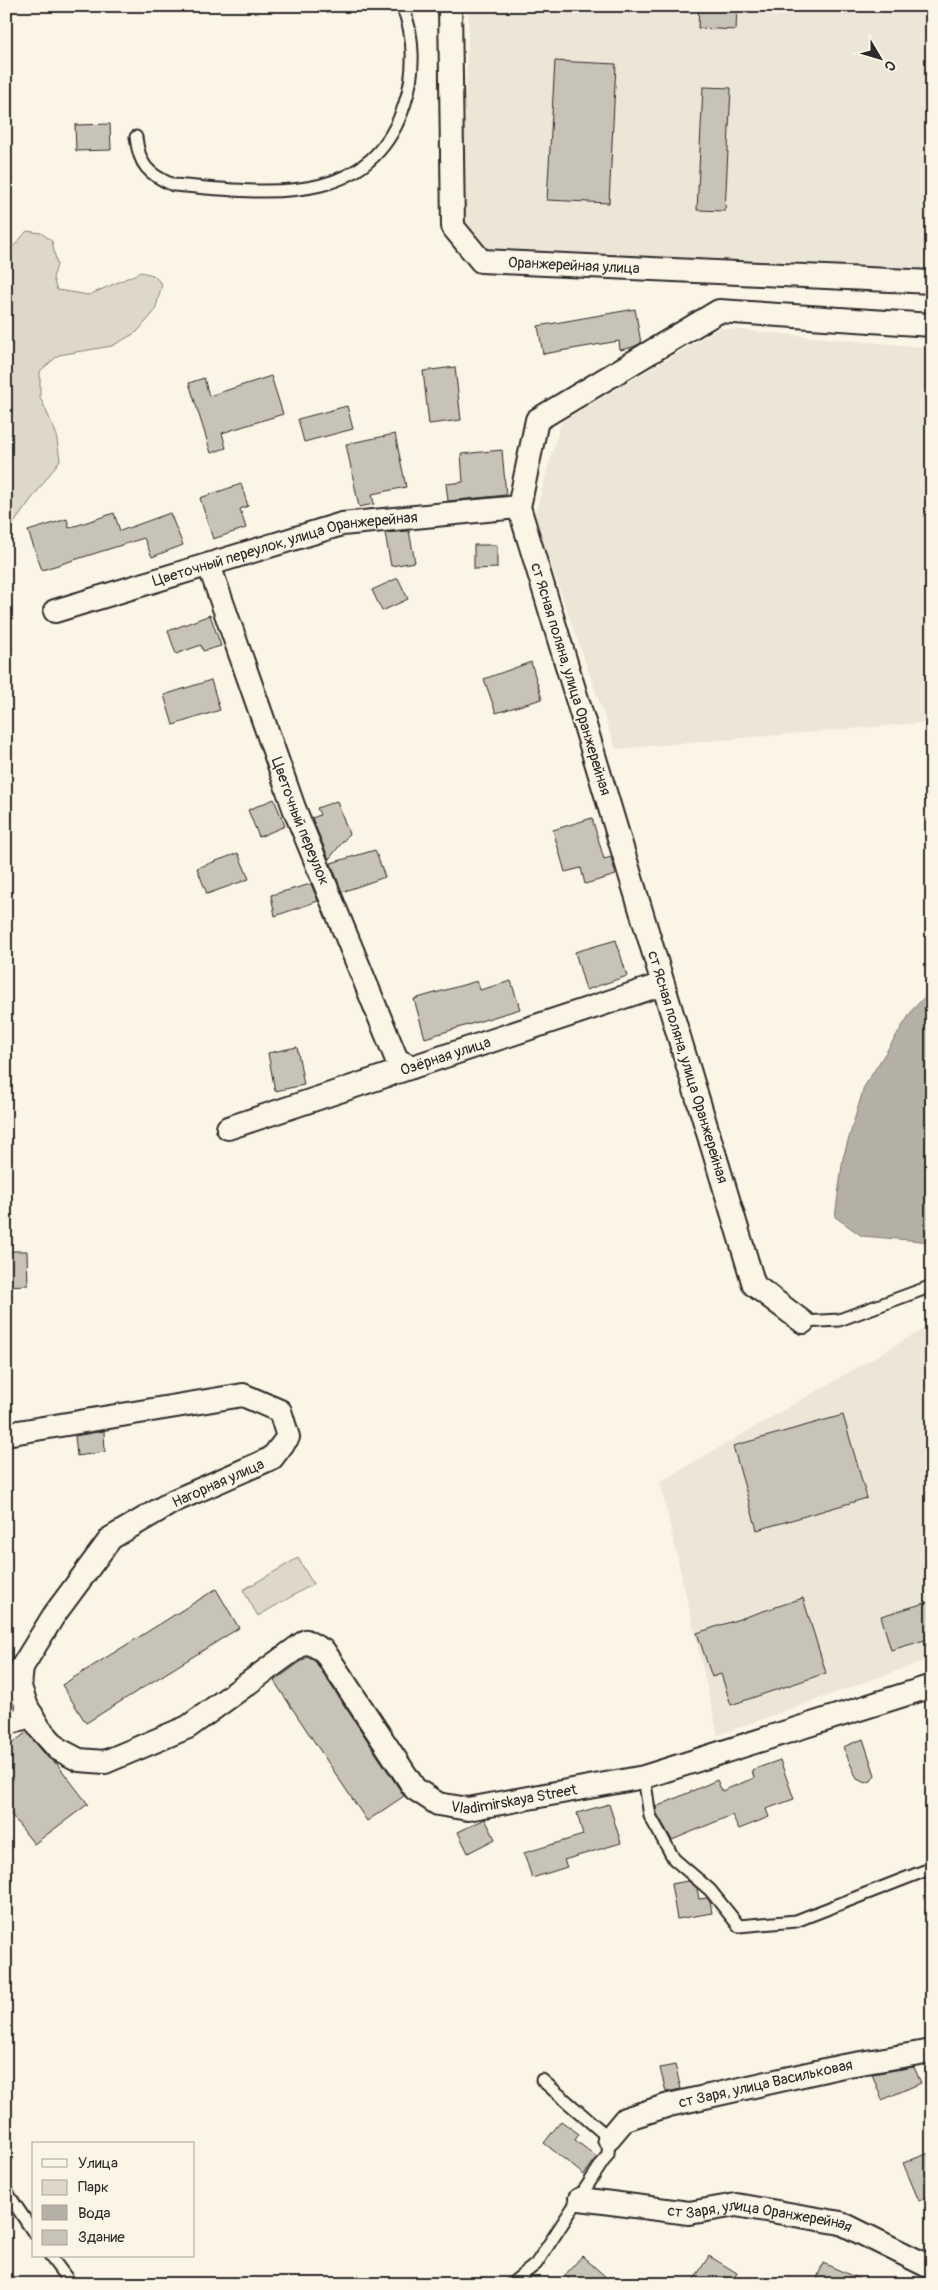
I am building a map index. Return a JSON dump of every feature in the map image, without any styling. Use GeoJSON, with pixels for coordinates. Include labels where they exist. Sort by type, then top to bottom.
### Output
{"type":"FeatureCollection","features":[{"type":"Feature","properties":{"kind":"street","name":"Оранжерейная улица"},"geometry":{"type":"LineString","coordinates":[[450,6],[453,227],[481,261],[932,282]]}},
{"type":"Feature","properties":{"kind":"street","name":"ст Ясная поляна, улица Оранжерейная"},"geometry":{"type":"LineString","coordinates":[[802,1322],[754,1285],[519,507],[537,420],[719,311],[932,326]]}},
{"type":"Feature","properties":{"kind":"street","name":"Цветочный переулок, улица Оранжерейная"},"geometry":{"type":"LineString","coordinates":[[55,611],[342,524],[519,507]]}},
{"type":"Feature","properties":{"kind":"street","name":"Цветочный переулок"},"geometry":{"type":"LineString","coordinates":[[209,565],[294,808],[397,1060],[412,1068]]}},
{"type":"Feature","properties":{"kind":"street","name":"Озёрная улица"},"geometry":{"type":"LineString","coordinates":[[228,1128],[663,984]]}},
{"type":"Feature","properties":{"kind":"street","name":"Нагорная улица"},"geometry":{"type":"LineString","coordinates":[[6,1434],[243,1395],[280,1412],[288,1437],[272,1458],[174,1501],[111,1538],[54,1615],[22,1667],[20,1687],[40,1729],[58,1749],[79,1760]]}},
{"type":"Feature","properties":{"kind":"street","name":"Vladimirskaya Street"},"geometry":{"type":"LineString","coordinates":[[79,1760],[105,1762],[188,1727],[306,1642],[324,1652],[415,1789],[438,1804],[468,1809],[644,1777],[932,1686]]}},
{"type":"Feature","properties":{"kind":"street"},"geometry":{"type":"LineString","coordinates":[[6,1724],[32,1715]]}},
{"type":"Feature","properties":{"kind":"street","name":"ст Заря, улица Васильковая"},"geometry":{"type":"LineString","coordinates":[[609,2138],[625,2119],[669,2104],[843,2066],[932,2051]]}},
{"type":"Feature","properties":{"kind":"street","name":"ст Заря, улица Оранжерейная"},"geometry":{"type":"LineString","coordinates":[[580,2199],[689,2212],[736,2206],[841,2223],[932,2268]]}},
{"type":"Feature","properties":{"kind":"lane"},"geometry":{"type":"LineString","coordinates":[[136,138],[138,154],[148,170],[157,178],[173,185],[296,191],[320,187],[340,180],[360,167],[378,151],[390,138],[401,117],[410,89],[412,65],[411,34],[402,6]]}},
{"type":"Feature","properties":{"kind":"lane"},"geometry":{"type":"LineString","coordinates":[[802,1322],[839,1320],[932,1286]]}},
{"type":"Feature","properties":{"kind":"lane"},"geometry":{"type":"LineString","coordinates":[[644,1777],[650,1816],[674,1860],[710,1890],[739,1926],[796,1921],[932,1868]]}},
{"type":"Feature","properties":{"kind":"lane"},"geometry":{"type":"LineString","coordinates":[[511,2284],[536,2264],[608,2154],[609,2138],[542,2080]]}},
{"type":"Feature","properties":{"kind":"lane"},"geometry":{"type":"LineString","coordinates":[[6,2191],[32,2231]]}},
{"type":"Feature","properties":{"kind":"lane"},"geometry":{"type":"LineString","coordinates":[[52,2258],[71,2284]]}},
{"type":"Feature","properties":{"kind":"shaded area"},"geometry":{"type":"Polygon","coordinates":[[[469,6],[932,6],[932,272],[488,250],[461,219],[469,6]]]}},
{"type":"Feature","properties":{"kind":"shaded area"},"geometry":{"type":"Polygon","coordinates":[[[720,328],[932,348],[932,722],[616,749],[534,517],[561,422],[720,328]]]}},
{"type":"Feature","properties":{"kind":"shaded area"},"geometry":{"type":"Polygon","coordinates":[[[932,1324],[932,1658],[718,1735],[660,1482],[932,1324]]]}},
{"type":"Feature","properties":{"kind":"green space"},"geometry":{"type":"Polygon","coordinates":[[[27,231],[41,233],[52,241],[57,265],[53,278],[57,290],[89,295],[141,272],[153,275],[162,284],[155,311],[137,332],[112,346],[59,355],[40,371],[40,397],[56,433],[60,460],[6,534],[6,255],[27,231]]]}},
{"type":"Feature","properties":{"kind":"green space"},"geometry":{"type":"Polygon","coordinates":[[[298,1558],[313,1584],[258,1616],[243,1590],[298,1558]]]}},
{"type":"Feature","properties":{"kind":"water"},"geometry":{"type":"Polygon","coordinates":[[[932,989],[932,1242],[862,1236],[835,1217],[843,1158],[864,1087],[913,1009],[932,989]]]}},
{"type":"Feature","properties":{"kind":"building"},"geometry":{"type":"Polygon","coordinates":[[[699,6],[737,6],[736,30],[698,28],[699,6]]]}},
{"type":"Feature","properties":{"kind":"building"},"geometry":{"type":"Polygon","coordinates":[[[555,61],[616,64],[609,203],[547,200],[555,61]]]}},
{"type":"Feature","properties":{"kind":"building"},"geometry":{"type":"Polygon","coordinates":[[[703,87],[731,88],[725,211],[697,210],[703,87]]]}},
{"type":"Feature","properties":{"kind":"building"},"geometry":{"type":"Polygon","coordinates":[[[110,124],[111,150],[76,151],[75,125],[110,124]]]}},
{"type":"Feature","properties":{"kind":"building"},"geometry":{"type":"Polygon","coordinates":[[[635,309],[641,343],[633,347],[620,350],[619,341],[543,354],[538,326],[635,309]]]}},
{"type":"Feature","properties":{"kind":"building"},"geometry":{"type":"Polygon","coordinates":[[[455,367],[461,420],[429,424],[423,371],[455,367]]]}},
{"type":"Feature","properties":{"kind":"building"},"geometry":{"type":"Polygon","coordinates":[[[271,376],[283,414],[222,433],[226,448],[211,453],[189,383],[204,378],[209,396],[271,376]]]}},
{"type":"Feature","properties":{"kind":"building"},"geometry":{"type":"Polygon","coordinates":[[[347,406],[353,429],[304,442],[298,419],[347,406]]]}},
{"type":"Feature","properties":{"kind":"building"},"geometry":{"type":"Polygon","coordinates":[[[395,434],[406,487],[372,494],[374,504],[359,507],[346,444],[395,434]]]}},
{"type":"Feature","properties":{"kind":"building"},"geometry":{"type":"Polygon","coordinates":[[[502,450],[506,495],[448,501],[446,484],[463,482],[461,454],[502,450]]]}},
{"type":"Feature","properties":{"kind":"building"},"geometry":{"type":"Polygon","coordinates":[[[241,484],[248,506],[240,509],[246,528],[213,539],[200,498],[241,484]]]}},
{"type":"Feature","properties":{"kind":"building"},"geometry":{"type":"Polygon","coordinates":[[[114,513],[120,531],[170,513],[183,545],[152,557],[144,538],[42,570],[28,531],[67,519],[69,528],[114,513]]]}},
{"type":"Feature","properties":{"kind":"building"},"geometry":{"type":"Polygon","coordinates":[[[409,531],[415,562],[391,566],[385,533],[409,531]]]}},
{"type":"Feature","properties":{"kind":"building"},"geometry":{"type":"Polygon","coordinates":[[[474,545],[497,545],[497,568],[474,569],[474,545]]]}},
{"type":"Feature","properties":{"kind":"building"},"geometry":{"type":"Polygon","coordinates":[[[398,578],[408,599],[382,611],[372,590],[398,578]]]}},
{"type":"Feature","properties":{"kind":"building"},"geometry":{"type":"Polygon","coordinates":[[[210,615],[221,646],[203,651],[201,645],[176,654],[168,631],[210,615]]]}},
{"type":"Feature","properties":{"kind":"building"},"geometry":{"type":"Polygon","coordinates":[[[531,662],[542,699],[496,713],[484,679],[531,662]]]}},
{"type":"Feature","properties":{"kind":"building"},"geometry":{"type":"Polygon","coordinates":[[[211,680],[220,710],[173,725],[164,695],[211,680]]]}},
{"type":"Feature","properties":{"kind":"building"},"geometry":{"type":"Polygon","coordinates":[[[274,799],[285,826],[259,837],[248,810],[274,799]]]}},
{"type":"Feature","properties":{"kind":"building"},"geometry":{"type":"Polygon","coordinates":[[[337,801],[349,834],[329,859],[312,818],[320,815],[317,808],[337,801]]]}},
{"type":"Feature","properties":{"kind":"building"},"geometry":{"type":"Polygon","coordinates":[[[592,818],[604,859],[611,857],[616,875],[585,884],[581,868],[565,872],[553,830],[592,818]]]}},
{"type":"Feature","properties":{"kind":"building"},"geometry":{"type":"Polygon","coordinates":[[[375,850],[385,877],[342,892],[331,863],[375,850]]]}},
{"type":"Feature","properties":{"kind":"building"},"geometry":{"type":"Polygon","coordinates":[[[238,853],[249,879],[207,894],[197,868],[238,853]]]}},
{"type":"Feature","properties":{"kind":"building"},"geometry":{"type":"Polygon","coordinates":[[[311,884],[318,901],[275,916],[271,895],[311,884]]]}},
{"type":"Feature","properties":{"kind":"building"},"geometry":{"type":"Polygon","coordinates":[[[616,940],[627,976],[586,990],[575,952],[616,940]]]}},
{"type":"Feature","properties":{"kind":"building"},"geometry":{"type":"Polygon","coordinates":[[[477,981],[480,990],[511,981],[520,1009],[425,1038],[414,999],[477,981]]]}},
{"type":"Feature","properties":{"kind":"building"},"geometry":{"type":"Polygon","coordinates":[[[297,1047],[304,1085],[275,1091],[268,1053],[297,1047]]]}},
{"type":"Feature","properties":{"kind":"building"},"geometry":{"type":"Polygon","coordinates":[[[6,1251],[27,1251],[28,1285],[6,1286],[6,1251]]]}},
{"type":"Feature","properties":{"kind":"building"},"geometry":{"type":"Polygon","coordinates":[[[843,1415],[867,1498],[757,1530],[733,1446],[843,1415]]]}},
{"type":"Feature","properties":{"kind":"building"},"geometry":{"type":"Polygon","coordinates":[[[104,1431],[105,1452],[77,1456],[75,1436],[104,1431]]]}},
{"type":"Feature","properties":{"kind":"building"},"geometry":{"type":"Polygon","coordinates":[[[216,1589],[239,1628],[86,1723],[62,1685],[216,1589]]]}},
{"type":"Feature","properties":{"kind":"building"},"geometry":{"type":"Polygon","coordinates":[[[803,1598],[826,1673],[731,1705],[721,1674],[712,1677],[697,1633],[803,1598]]]}},
{"type":"Feature","properties":{"kind":"building"},"geometry":{"type":"Polygon","coordinates":[[[932,1601],[932,1638],[891,1650],[881,1616],[932,1601]]]}},
{"type":"Feature","properties":{"kind":"building"},"geometry":{"type":"Polygon","coordinates":[[[307,1657],[315,1661],[404,1796],[367,1821],[274,1681],[307,1657]]]}},
{"type":"Feature","properties":{"kind":"building"},"geometry":{"type":"Polygon","coordinates":[[[27,1732],[48,1758],[57,1764],[88,1804],[34,1844],[6,1808],[6,1748],[27,1732]]]}},
{"type":"Feature","properties":{"kind":"building"},"geometry":{"type":"Polygon","coordinates":[[[863,1739],[875,1775],[871,1781],[865,1783],[857,1779],[843,1747],[863,1739]]]}},
{"type":"Feature","properties":{"kind":"building"},"geometry":{"type":"Polygon","coordinates":[[[780,1760],[794,1799],[766,1809],[769,1817],[739,1829],[732,1815],[672,1840],[657,1814],[656,1807],[717,1780],[722,1791],[754,1778],[752,1770],[780,1760]]]}},
{"type":"Feature","properties":{"kind":"building"},"geometry":{"type":"Polygon","coordinates":[[[609,1804],[621,1843],[564,1860],[567,1867],[532,1878],[524,1853],[583,1835],[577,1813],[609,1804]]]}},
{"type":"Feature","properties":{"kind":"building"},"geometry":{"type":"Polygon","coordinates":[[[485,1819],[495,1839],[468,1853],[458,1832],[485,1819]]]}},
{"type":"Feature","properties":{"kind":"building"},"geometry":{"type":"Polygon","coordinates":[[[688,1881],[697,1888],[699,1899],[707,1898],[710,1902],[712,1913],[677,1919],[671,1884],[688,1881]]]}},
{"type":"Feature","properties":{"kind":"building"},"geometry":{"type":"Polygon","coordinates":[[[675,2065],[681,2089],[666,2092],[660,2068],[675,2065]]]}},
{"type":"Feature","properties":{"kind":"building"},"geometry":{"type":"Polygon","coordinates":[[[914,2067],[921,2083],[882,2100],[872,2074],[914,2067]]]}},
{"type":"Feature","properties":{"kind":"building"},"geometry":{"type":"Polygon","coordinates":[[[561,2121],[579,2134],[575,2140],[597,2157],[584,2175],[544,2143],[561,2121]]]}},
{"type":"Feature","properties":{"kind":"building"},"geometry":{"type":"Polygon","coordinates":[[[932,2152],[932,2195],[919,2201],[903,2163],[932,2152]]]}},
{"type":"Feature","properties":{"kind":"building"},"geometry":{"type":"Polygon","coordinates":[[[582,2256],[614,2284],[574,2284],[565,2275],[582,2256]]]}},
{"type":"Feature","properties":{"kind":"building"},"geometry":{"type":"Polygon","coordinates":[[[709,2256],[737,2273],[731,2284],[691,2284],[709,2256]]]}},
{"type":"Feature","properties":{"kind":"building"},"geometry":{"type":"Polygon","coordinates":[[[823,2263],[870,2284],[815,2284],[823,2263]]]}}]}
